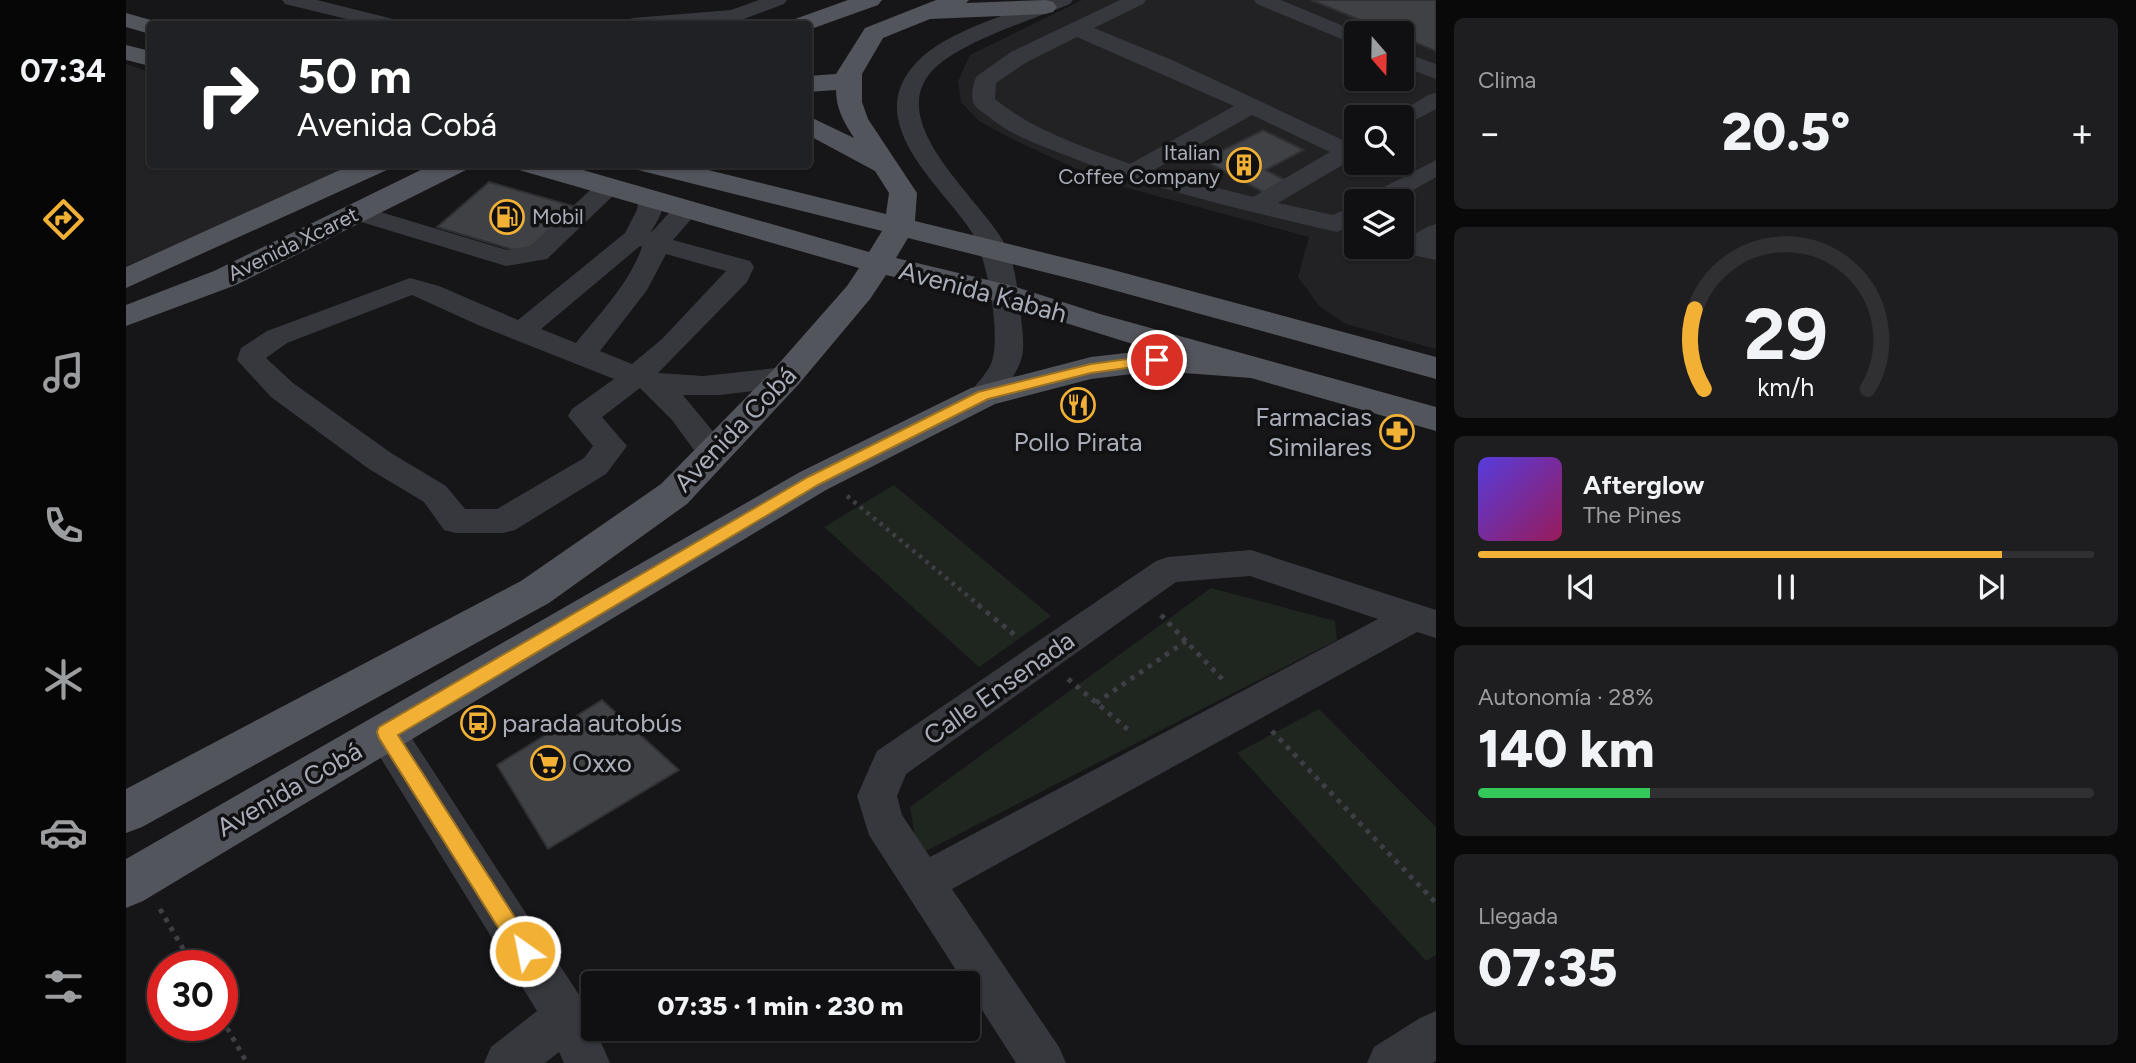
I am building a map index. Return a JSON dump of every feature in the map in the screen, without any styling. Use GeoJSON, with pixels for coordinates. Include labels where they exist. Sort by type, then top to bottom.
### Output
{"type":"FeatureCollection","features":[{"type":"Feature","properties":{"kind":"main road"},"geometry":{"type":"LineString","coordinates":[[811,21],[870,0]]}},
{"type":"Feature","properties":{"kind":"main road"},"geometry":{"type":"LineString","coordinates":[[900,227],[903,193],[855,119],[849,102],[847,79],[873,33],[957,0]]}},
{"type":"Feature","properties":{"kind":"main road"},"geometry":{"type":"LineString","coordinates":[[927,12],[1054,4]]}},
{"type":"Feature","properties":{"kind":"main road"},"geometry":{"type":"LineString","coordinates":[[126,20],[147,26]]}},
{"type":"Feature","properties":{"kind":"main road"},"geometry":{"type":"LineString","coordinates":[[126,52],[147,58]]}},
{"type":"Feature","properties":{"kind":"main road"},"geometry":{"type":"LineString","coordinates":[[812,84],[847,79]]}},
{"type":"Feature","properties":{"kind":"main road"},"geometry":{"type":"LineString","coordinates":[[812,126],[885,166]]}},
{"type":"Feature","properties":{"kind":"main road","name":"Avenida Xcaret"},"geometry":{"type":"LineString","coordinates":[[126,316],[225,278],[448,168]]}},
{"type":"Feature","properties":{"kind":"main road","name":"Avenida Kabah"},"geometry":{"type":"LineString","coordinates":[[544,168],[876,263],[1002,293],[1089,321],[1436,419]]}},
{"type":"Feature","properties":{"kind":"main road","name":"Avenida Kabah"},"geometry":{"type":"LineString","coordinates":[[664,168],[994,249],[1436,368]]}},
{"type":"Feature","properties":{"kind":"main road","name":"Avenida Xcaret"},"geometry":{"type":"LineString","coordinates":[[129,279],[348,173]]}},
{"type":"Feature","properties":{"kind":"main road","name":"Avenida Cobá"},"geometry":{"type":"LineString","coordinates":[[126,812],[535,592],[674,494],[786,377],[859,292],[900,227]]}},
{"type":"Feature","properties":{"kind":"main road","name":"Avenida Cobá"},"geometry":{"type":"LineString","coordinates":[[134,881],[822,476],[984,396],[1091,368],[1157,360],[1251,367]]}},
{"type":"Feature","properties":{"kind":"main road"},"geometry":{"type":"LineString","coordinates":[[535,592],[664,568]]}},
{"type":"Feature","properties":{"kind":"street"},"geometry":{"type":"LineString","coordinates":[[292,0],[376,21]]}},
{"type":"Feature","properties":{"kind":"street"},"geometry":{"type":"LineString","coordinates":[[720,21],[777,0]]}},
{"type":"Feature","properties":{"kind":"street"},"geometry":{"type":"LineString","coordinates":[[1136,0],[1019,57],[985,81],[984,101],[1004,118],[1040,137],[1131,173],[1185,189],[1337,224],[1344,220]]}},
{"type":"Feature","properties":{"kind":"street"},"geometry":{"type":"LineString","coordinates":[[1264,0],[1344,34]]}},
{"type":"Feature","properties":{"kind":"street"},"geometry":{"type":"LineString","coordinates":[[984,396],[1007,362],[1010,350],[1008,321],[994,249],[925,154],[911,129],[905,96],[921,69],[942,52],[1054,4]]}},
{"type":"Feature","properties":{"kind":"street"},"geometry":{"type":"LineString","coordinates":[[343,14],[390,21]]}},
{"type":"Feature","properties":{"kind":"street"},"geometry":{"type":"LineString","coordinates":[[671,21],[735,16]]}},
{"type":"Feature","properties":{"kind":"street"},"geometry":{"type":"LineString","coordinates":[[1077,29],[1344,146]]}},
{"type":"Feature","properties":{"kind":"street"},"geometry":{"type":"LineString","coordinates":[[1414,63],[1436,72]]}},
{"type":"Feature","properties":{"kind":"street"},"geometry":{"type":"LineString","coordinates":[[1414,113],[1436,100]]}},
{"type":"Feature","properties":{"kind":"street"},"geometry":{"type":"LineString","coordinates":[[1131,173],[1251,106]]}},
{"type":"Feature","properties":{"kind":"street"},"geometry":{"type":"LineString","coordinates":[[1257,205],[1344,154]]}},
{"type":"Feature","properties":{"kind":"street"},"geometry":{"type":"LineString","coordinates":[[1397,189],[1436,167]]}},
{"type":"Feature","properties":{"kind":"street"},"geometry":{"type":"LineString","coordinates":[[357,213],[506,258],[524,257],[538,253],[609,186]]}},
{"type":"Feature","properties":{"kind":"street"},"geometry":{"type":"LineString","coordinates":[[582,355],[633,290],[650,262],[646,240],[651,198]]}},
{"type":"Feature","properties":{"kind":"street"},"geometry":{"type":"LineString","coordinates":[[521,332],[687,209]]}},
{"type":"Feature","properties":{"kind":"street"},"geometry":{"type":"LineString","coordinates":[[1436,232],[1412,247],[1436,252]]}},
{"type":"Feature","properties":{"kind":"street"},"geometry":{"type":"LineString","coordinates":[[646,240],[741,267],[738,276],[672,345],[645,379],[583,416],[611,446],[595,466],[503,522],[456,520],[435,494],[380,461],[282,390],[251,360],[251,355],[260,346],[277,337],[410,286],[645,379],[693,385],[786,377]]}},
{"type":"Feature","properties":{"kind":"street"},"geometry":{"type":"LineString","coordinates":[[645,379],[683,413],[713,453]]}},
{"type":"Feature","properties":{"kind":"street","name":"Calle Ensenada"},"geometry":{"type":"LineString","coordinates":[[1043,1063],[883,822],[877,796],[891,763],[1168,570],[1251,563],[1424,620]]}},
{"type":"Feature","properties":{"kind":"street"},"geometry":{"type":"LineString","coordinates":[[923,883],[1248,706],[1424,620]]}},
{"type":"Feature","properties":{"kind":"street"},"geometry":{"type":"LineString","coordinates":[[386,732],[567,1017],[587,1063]]}},
{"type":"Feature","properties":{"kind":"street"},"geometry":{"type":"LineString","coordinates":[[507,1063],[567,1017]]}},
{"type":"Feature","properties":{"kind":"street"},"geometry":{"type":"LineString","coordinates":[[1390,1063],[1436,1034]]}},
{"type":"Feature","properties":{"kind":"path"},"geometry":{"type":"LineString","coordinates":[[822,476],[1158,755]]}},
{"type":"Feature","properties":{"kind":"path"},"geometry":{"type":"LineString","coordinates":[[1138,591],[1436,902]]}},
{"type":"Feature","properties":{"kind":"path"},"geometry":{"type":"LineString","coordinates":[[1096,703],[1186,641]]}},
{"type":"Feature","properties":{"kind":"path"},"geometry":{"type":"LineString","coordinates":[[134,881],[181,950]]}},
{"type":"Feature","properties":{"kind":"path"},"geometry":{"type":"LineString","coordinates":[[235,1041],[247,1063]]}},
{"type":"Feature","properties":{"kind":"shaded area"},"geometry":{"type":"Polygon","coordinates":[[[1082,0],[1436,0],[1436,349],[1346,324],[1320,307],[1298,277],[1309,237],[1105,182],[979,121],[961,102],[958,81],[970,55],[1082,0]]]}},
{"type":"Feature","properties":{"kind":"shaded area"},"geometry":{"type":"Polygon","coordinates":[[[126,64],[147,71],[147,168],[342,168],[333,179],[126,266],[126,64]]]}},
{"type":"Feature","properties":{"kind":"shaded area"},"geometry":{"type":"Polygon","coordinates":[[[894,485],[1051,616],[979,667],[824,527],[894,485]]]}},
{"type":"Feature","properties":{"kind":"shaded area"},"geometry":{"type":"Polygon","coordinates":[[[1211,588],[1335,621],[1337,640],[918,855],[910,807],[1211,588]]]}},
{"type":"Feature","properties":{"kind":"shaded area"},"geometry":{"type":"Polygon","coordinates":[[[1319,709],[1436,827],[1436,955],[1426,961],[1237,753],[1319,709]]]}},
{"type":"Feature","properties":{"kind":"building"},"geometry":{"type":"Polygon","coordinates":[[[1311,0],[1436,0],[1436,51],[1414,42],[1414,21],[1363,21],[1311,0]]]}},
{"type":"Feature","properties":{"kind":"building","name":"Italian Coffee Company"},"geometry":{"type":"Polygon","coordinates":[[[1263,130],[1304,150],[1266,170],[1287,181],[1265,193],[1203,160],[1263,130]]]}},
{"type":"Feature","properties":{"kind":"building","name":"Mobil"},"geometry":{"type":"Polygon","coordinates":[[[489,182],[576,207],[527,254],[437,227],[489,182]]]}},
{"type":"Feature","properties":{"kind":"building"},"geometry":{"type":"Polygon","coordinates":[[[602,700],[679,770],[548,849],[497,765],[602,700]]]}},
{"type":"Feature","properties":{"kind":"place","name":"Italian Coffee Company"},"geometry":{"type":"Point","coordinates":[1244,165]}},
{"type":"Feature","properties":{"kind":"place","name":"Mobil"},"geometry":{"type":"Point","coordinates":[507,217]}},
{"type":"Feature","properties":{"kind":"place","name":"Pollo Pirata"},"geometry":{"type":"Point","coordinates":[1078,405]}},
{"type":"Feature","properties":{"kind":"place","name":"Farmacias Similares"},"geometry":{"type":"Point","coordinates":[1397,432]}},
{"type":"Feature","properties":{"kind":"place","name":"parada autobús"},"geometry":{"type":"Point","coordinates":[478,723]}},
{"type":"Feature","properties":{"kind":"place","name":"Oxxo"},"geometry":{"type":"Point","coordinates":[548,763]}},
{"type":"Feature","properties":{"kind":"route"},"geometry":{"type":"LineString","coordinates":[[525,951],[386,732],[813,481],[984,396],[1091,368],[1157,360]]}}]}
